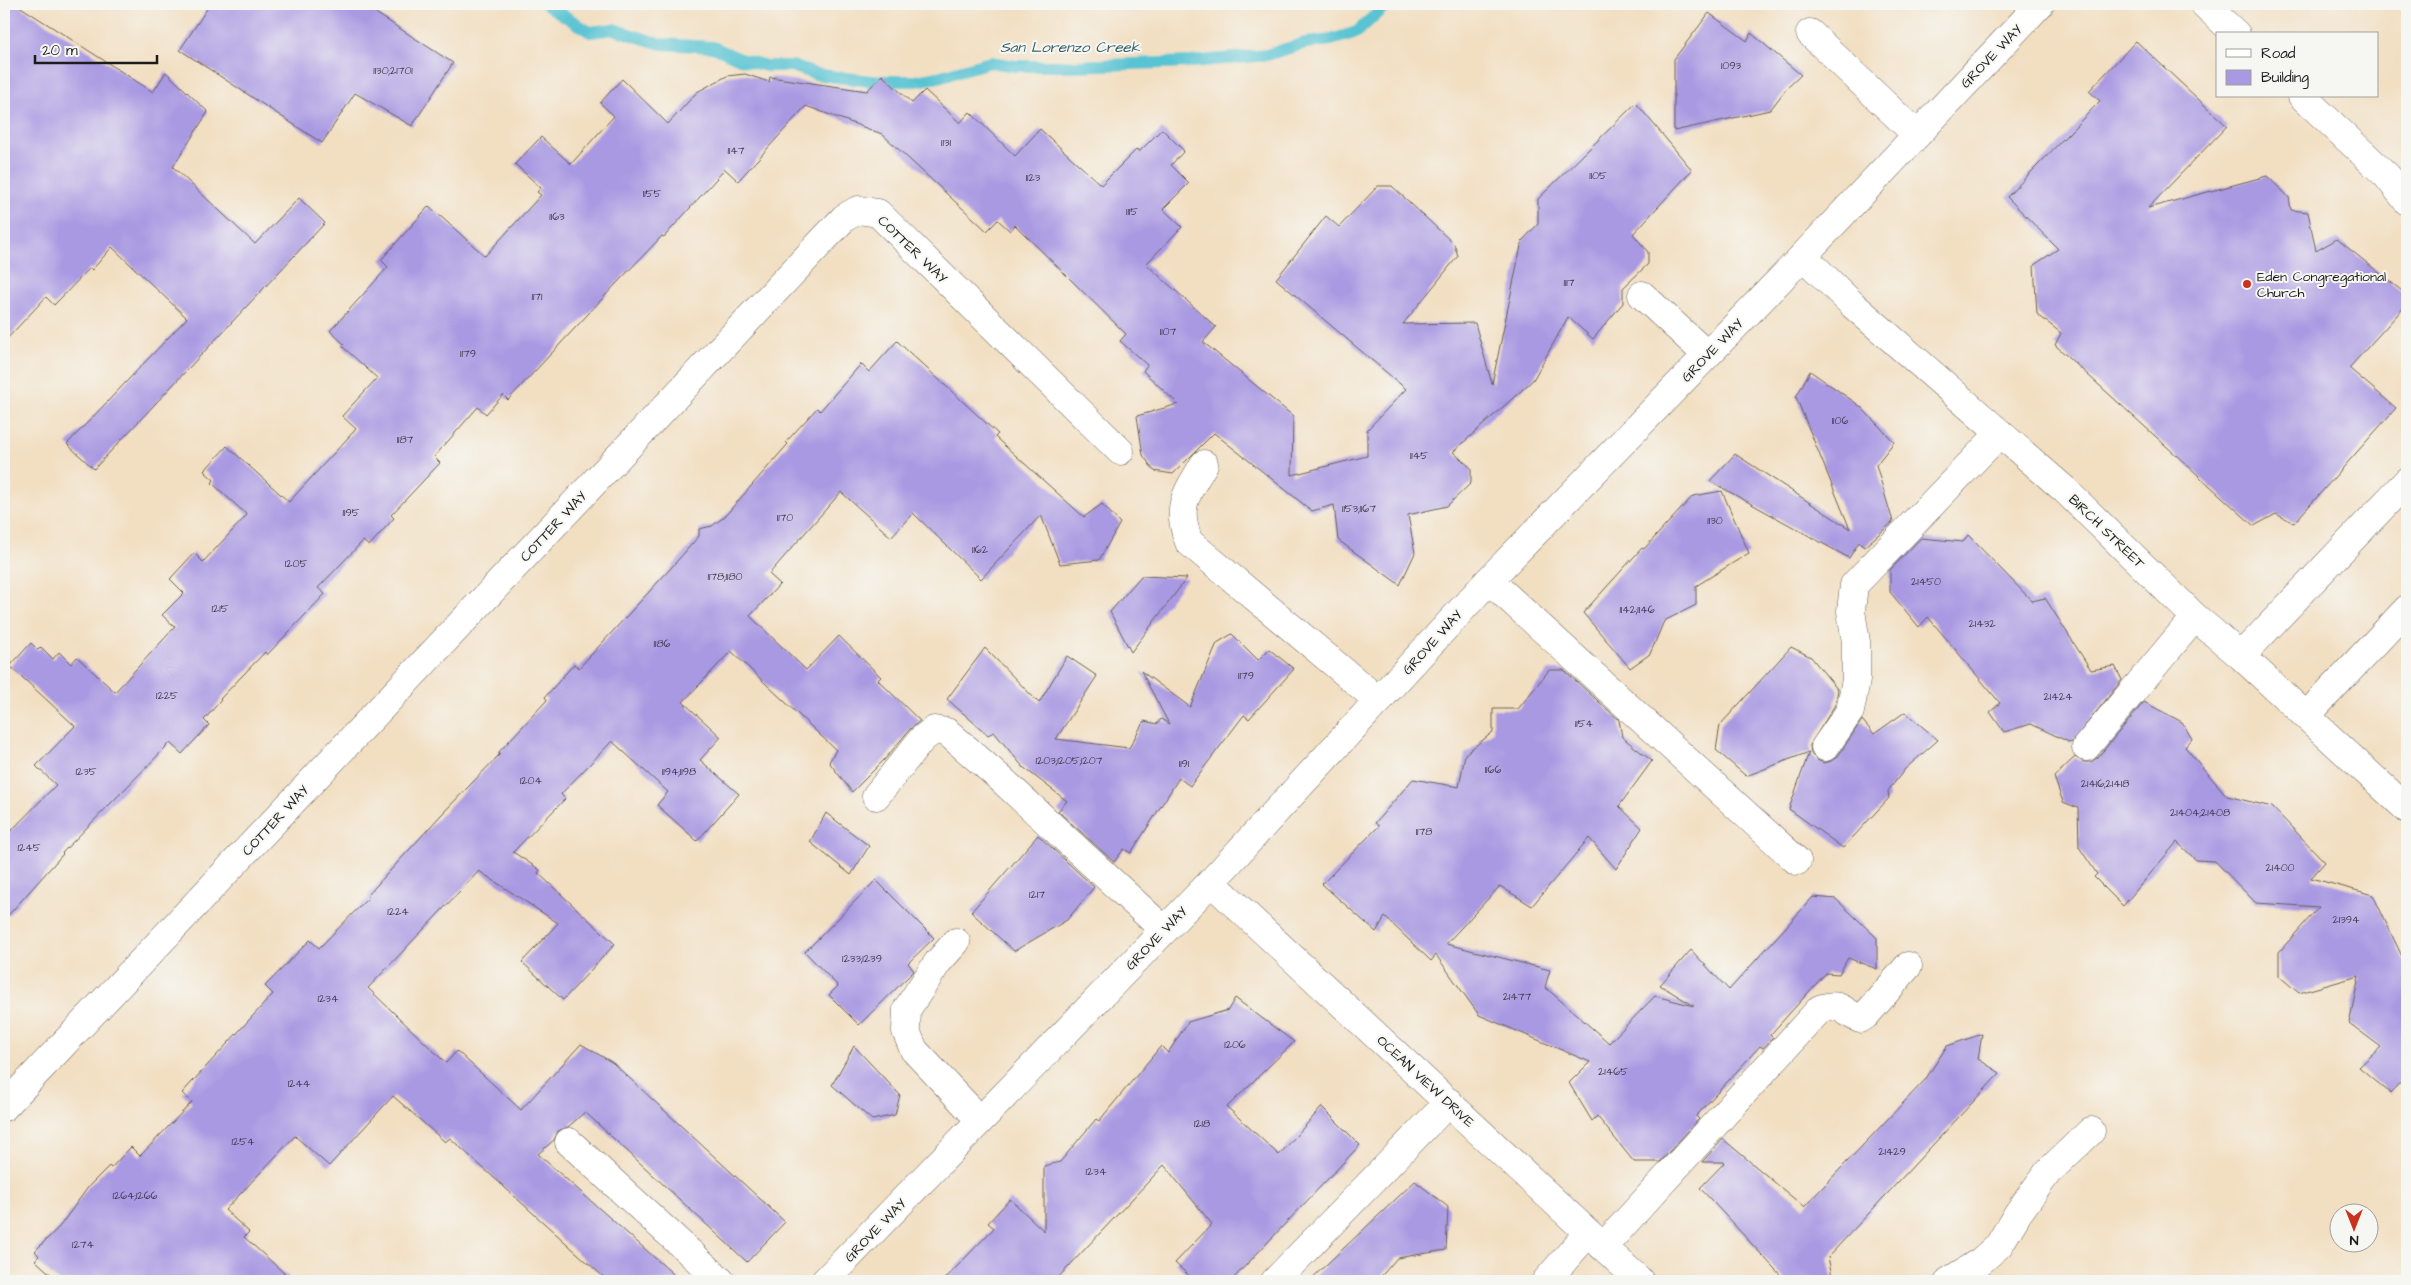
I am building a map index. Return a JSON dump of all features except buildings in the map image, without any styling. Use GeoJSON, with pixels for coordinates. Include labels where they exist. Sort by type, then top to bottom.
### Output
{"type":"FeatureCollection","features":[{"type":"Feature","properties":{"kind":"street","name":"GROVE WAY"},"geometry":{"type":"LineString","coordinates":[[825,1281],[1211,882],[1489,580],[1803,256],[2040,4]]}},
{"type":"Feature","properties":{"kind":"street"},"geometry":{"type":"LineString","coordinates":[[2204,4],[2234,32]]}},
{"type":"Feature","properties":{"kind":"street"},"geometry":{"type":"LineString","coordinates":[[1810,33],[1916,134]]}},
{"type":"Feature","properties":{"kind":"street"},"geometry":{"type":"LineString","coordinates":[[2304,98],[2387,176],[2407,201]]}},
{"type":"Feature","properties":{"kind":"street","name":"COTTER WAY"},"geometry":{"type":"LineString","coordinates":[[4,1107],[837,226],[858,210],[878,213],[1120,451]]}},
{"type":"Feature","properties":{"kind":"street","name":"BIRCH STREET"},"geometry":{"type":"LineString","coordinates":[[1803,256],[1853,306],[2065,490],[2195,617],[2241,656],[2407,809]]}},
{"type":"Feature","properties":{"kind":"street"},"geometry":{"type":"LineString","coordinates":[[1642,295],[1707,355]]}},
{"type":"Feature","properties":{"kind":"street"},"geometry":{"type":"LineString","coordinates":[[1825,748],[1850,711],[1856,680],[1856,642],[1850,611],[1854,585],[1999,434]]}},
{"type":"Feature","properties":{"kind":"street"},"geometry":{"type":"LineString","coordinates":[[1204,464],[1183,501],[1182,526],[1189,542],[1378,701]]}},
{"type":"Feature","properties":{"kind":"street"},"geometry":{"type":"LineString","coordinates":[[2241,656],[2407,481]]}},
{"type":"Feature","properties":{"kind":"street"},"geometry":{"type":"LineString","coordinates":[[1489,580],[1797,860]]}},
{"type":"Feature","properties":{"kind":"street"},"geometry":{"type":"LineString","coordinates":[[2306,716],[2407,609]]}},
{"type":"Feature","properties":{"kind":"street"},"geometry":{"type":"LineString","coordinates":[[2086,748],[2195,617]]}},
{"type":"Feature","properties":{"kind":"street"},"geometry":{"type":"LineString","coordinates":[[876,796],[922,739],[934,730],[947,732],[1001,779],[1164,930]]}},
{"type":"Feature","properties":{"kind":"street","name":"OCEAN VIEW DRIVE"},"geometry":{"type":"LineString","coordinates":[[1211,882],[1640,1281]]}},
{"type":"Feature","properties":{"kind":"street"},"geometry":{"type":"LineString","coordinates":[[956,942],[938,962],[907,1009],[906,1031],[914,1050],[980,1120]]}},
{"type":"Feature","properties":{"kind":"street"},"geometry":{"type":"LineString","coordinates":[[1546,1281],[1596,1240],[1820,1009],[1832,1005],[1844,1008],[1860,1019],[1866,1015],[1908,966]]}},
{"type":"Feature","properties":{"kind":"street"},"geometry":{"type":"LineString","coordinates":[[1275,1281],[1449,1102]]}},
{"type":"Feature","properties":{"kind":"street"},"geometry":{"type":"LineString","coordinates":[[1949,1281],[1981,1261],[1999,1245],[2018,1213],[2048,1172],[2091,1131]]}},
{"type":"Feature","properties":{"kind":"street"},"geometry":{"type":"LineString","coordinates":[[569,1142],[721,1281]]}},
{"type":"Feature","properties":{"kind":"waterway","name":"San Lorenzo Creek"},"geometry":{"type":"LineString","coordinates":[[546,4],[590,32],[613,29],[661,44],[713,47],[740,59],[766,66],[792,66],[815,74],[871,81],[916,81],[938,77],[990,62],[1016,66],[1073,66],[1192,62],[1267,55],[1305,43],[1331,40],[1357,32],[1387,4]]}},
{"type":"Feature","properties":{"kind":"place","name":"Eden Congregational Church"},"geometry":{"type":"Point","coordinates":[2247,284]}}]}
